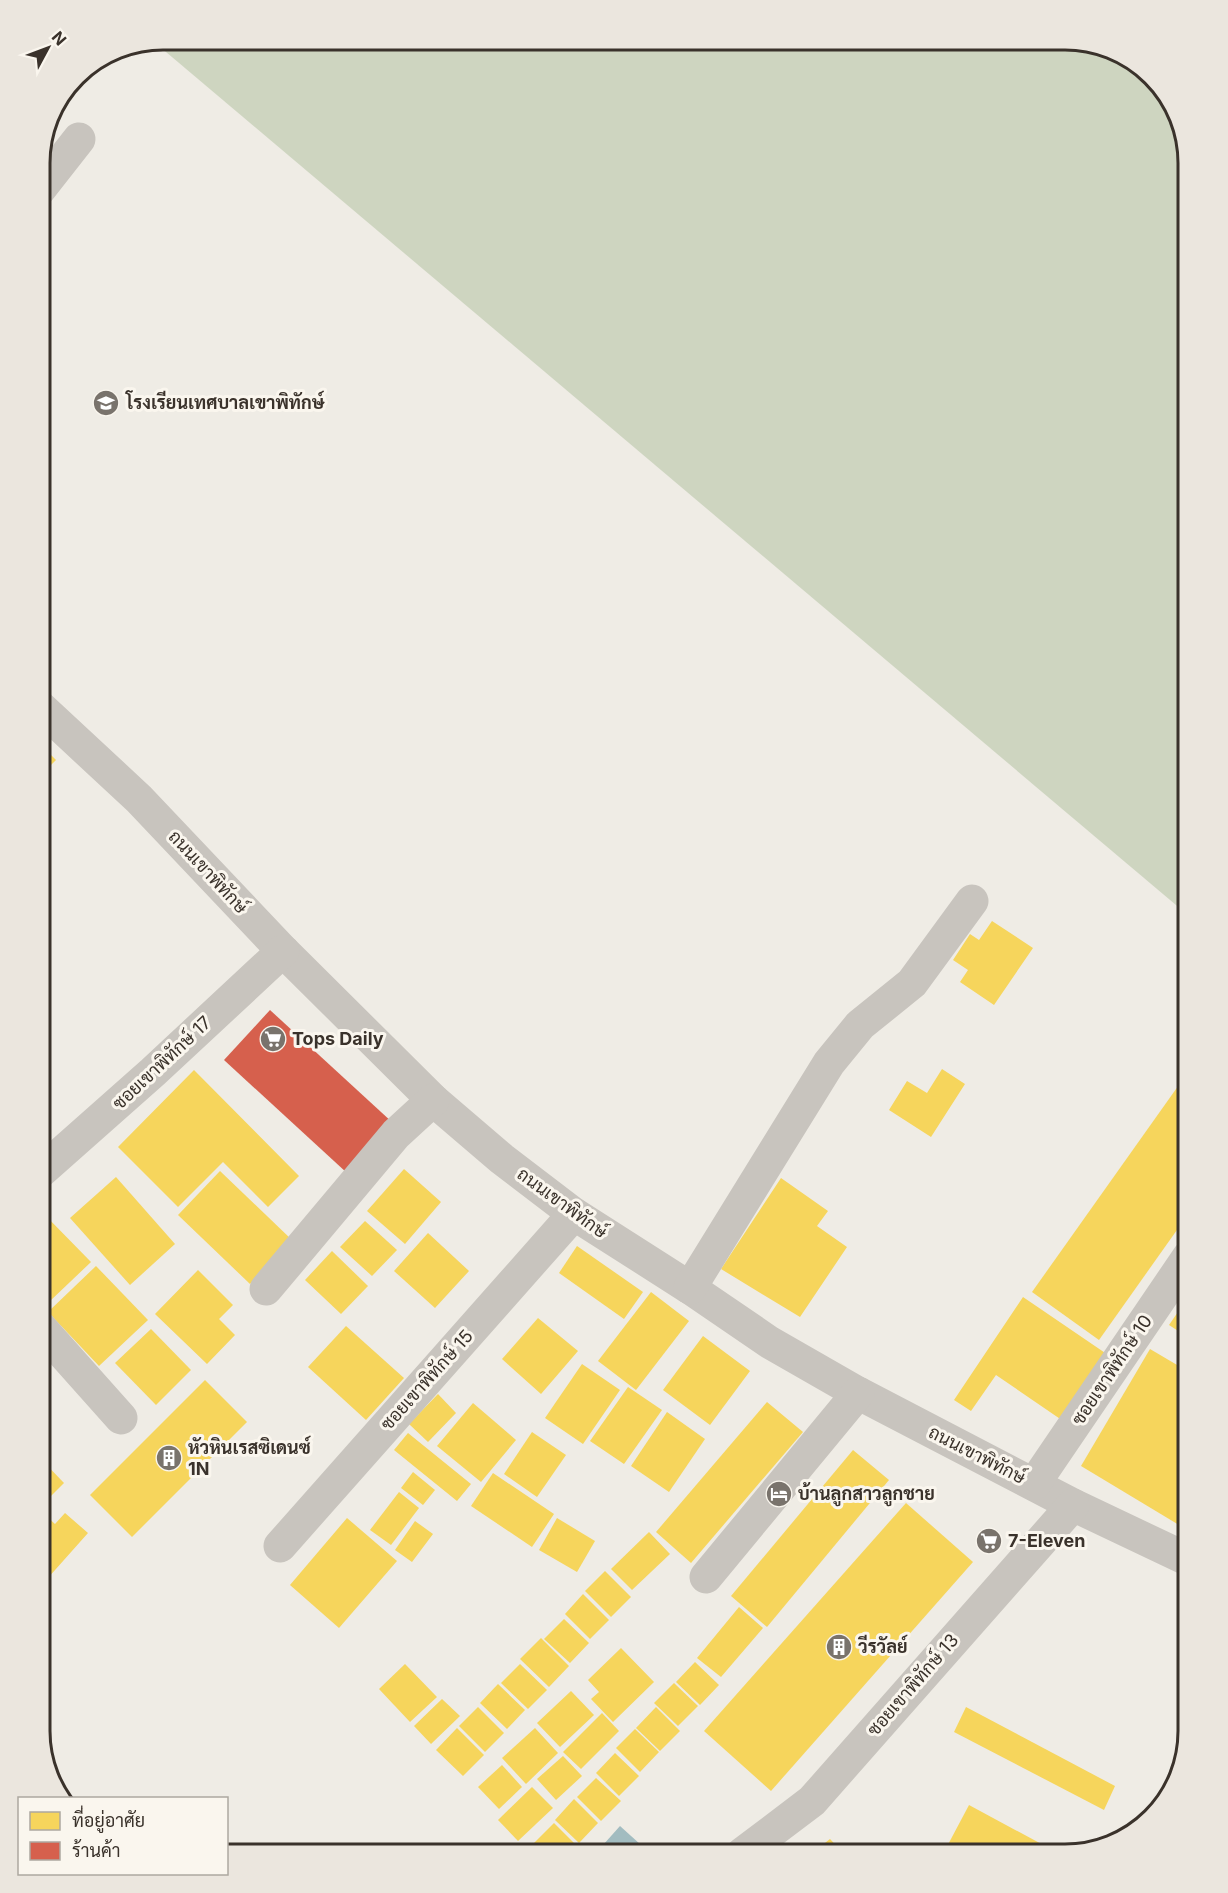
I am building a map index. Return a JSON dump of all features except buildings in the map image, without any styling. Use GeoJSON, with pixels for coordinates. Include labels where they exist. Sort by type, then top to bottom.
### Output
{"type":"FeatureCollection","features":[{"type":"Feature","properties":{"kind":"street"},"geometry":{"type":"LineString","coordinates":[[50,176],[79,139]]}},
{"type":"Feature","properties":{"kind":"street","name":"ถนนเขาพิทักษ์"},"geometry":{"type":"LineString","coordinates":[[50,716],[139,799],[283,951],[433,1100],[502,1159],[574,1214],[769,1342],[858,1393],[1073,1505],[1178,1555]]}},
{"type":"Feature","properties":{"kind":"street"},"geometry":{"type":"LineString","coordinates":[[690,1288],[829,1062],[860,1026],[912,983],[972,901]]}},
{"type":"Feature","properties":{"kind":"street","name":"ซอยเขาพิทักษ์ 17"},"geometry":{"type":"LineString","coordinates":[[50,1163],[153,1072],[283,951]]}},
{"type":"Feature","properties":{"kind":"street"},"geometry":{"type":"LineString","coordinates":[[266,1289],[396,1134],[433,1100]]}},
{"type":"Feature","properties":{"kind":"street","name":"ซอยเขาพิทักษ์ 15"},"geometry":{"type":"LineString","coordinates":[[280,1546],[574,1214]]}},
{"type":"Feature","properties":{"kind":"street","name":"ซอยเขาพิทักษ์ 10"},"geometry":{"type":"LineString","coordinates":[[1034,1484],[1178,1272]]}},
{"type":"Feature","properties":{"kind":"street"},"geometry":{"type":"LineString","coordinates":[[50,1338],[121,1418]]}},
{"type":"Feature","properties":{"kind":"street"},"geometry":{"type":"LineString","coordinates":[[706,1577],[858,1393]]}},
{"type":"Feature","properties":{"kind":"street","name":"ซอยเขาพิทักษ์ 13"},"geometry":{"type":"LineString","coordinates":[[756,1844],[812,1801],[1073,1505]]}},
{"type":"Feature","properties":{"kind":"green space"},"geometry":{"type":"Polygon","coordinates":[[[164,50],[1073,50],[1102,55],[1134,73],[1155,94],[1163,106],[1175,133],[1178,148],[1178,907],[164,50]]]}},
{"type":"Feature","properties":{"kind":"water"},"geometry":{"type":"Polygon","coordinates":[[[620,1826],[639,1844],[604,1843],[620,1826]]]}},
{"type":"Feature","properties":{"kind":"place","name":"โรงเรียนเทศบาลเขาพิทักษ์"},"geometry":{"type":"Point","coordinates":[106,403]}},
{"type":"Feature","properties":{"kind":"place","name":"Tops Daily"},"geometry":{"type":"Point","coordinates":[273,1039]}},
{"type":"Feature","properties":{"kind":"place","name":"หัวหินเรสซิเดนซ์ 1N"},"geometry":{"type":"Point","coordinates":[169,1458]}},
{"type":"Feature","properties":{"kind":"place","name":"บ้านลูกสาวลูกชาย"},"geometry":{"type":"Point","coordinates":[779,1494]}},
{"type":"Feature","properties":{"kind":"place","name":"7-Eleven"},"geometry":{"type":"Point","coordinates":[989,1541]}},
{"type":"Feature","properties":{"kind":"place","name":"วีรวัลย์"},"geometry":{"type":"Point","coordinates":[839,1647]}}]}
